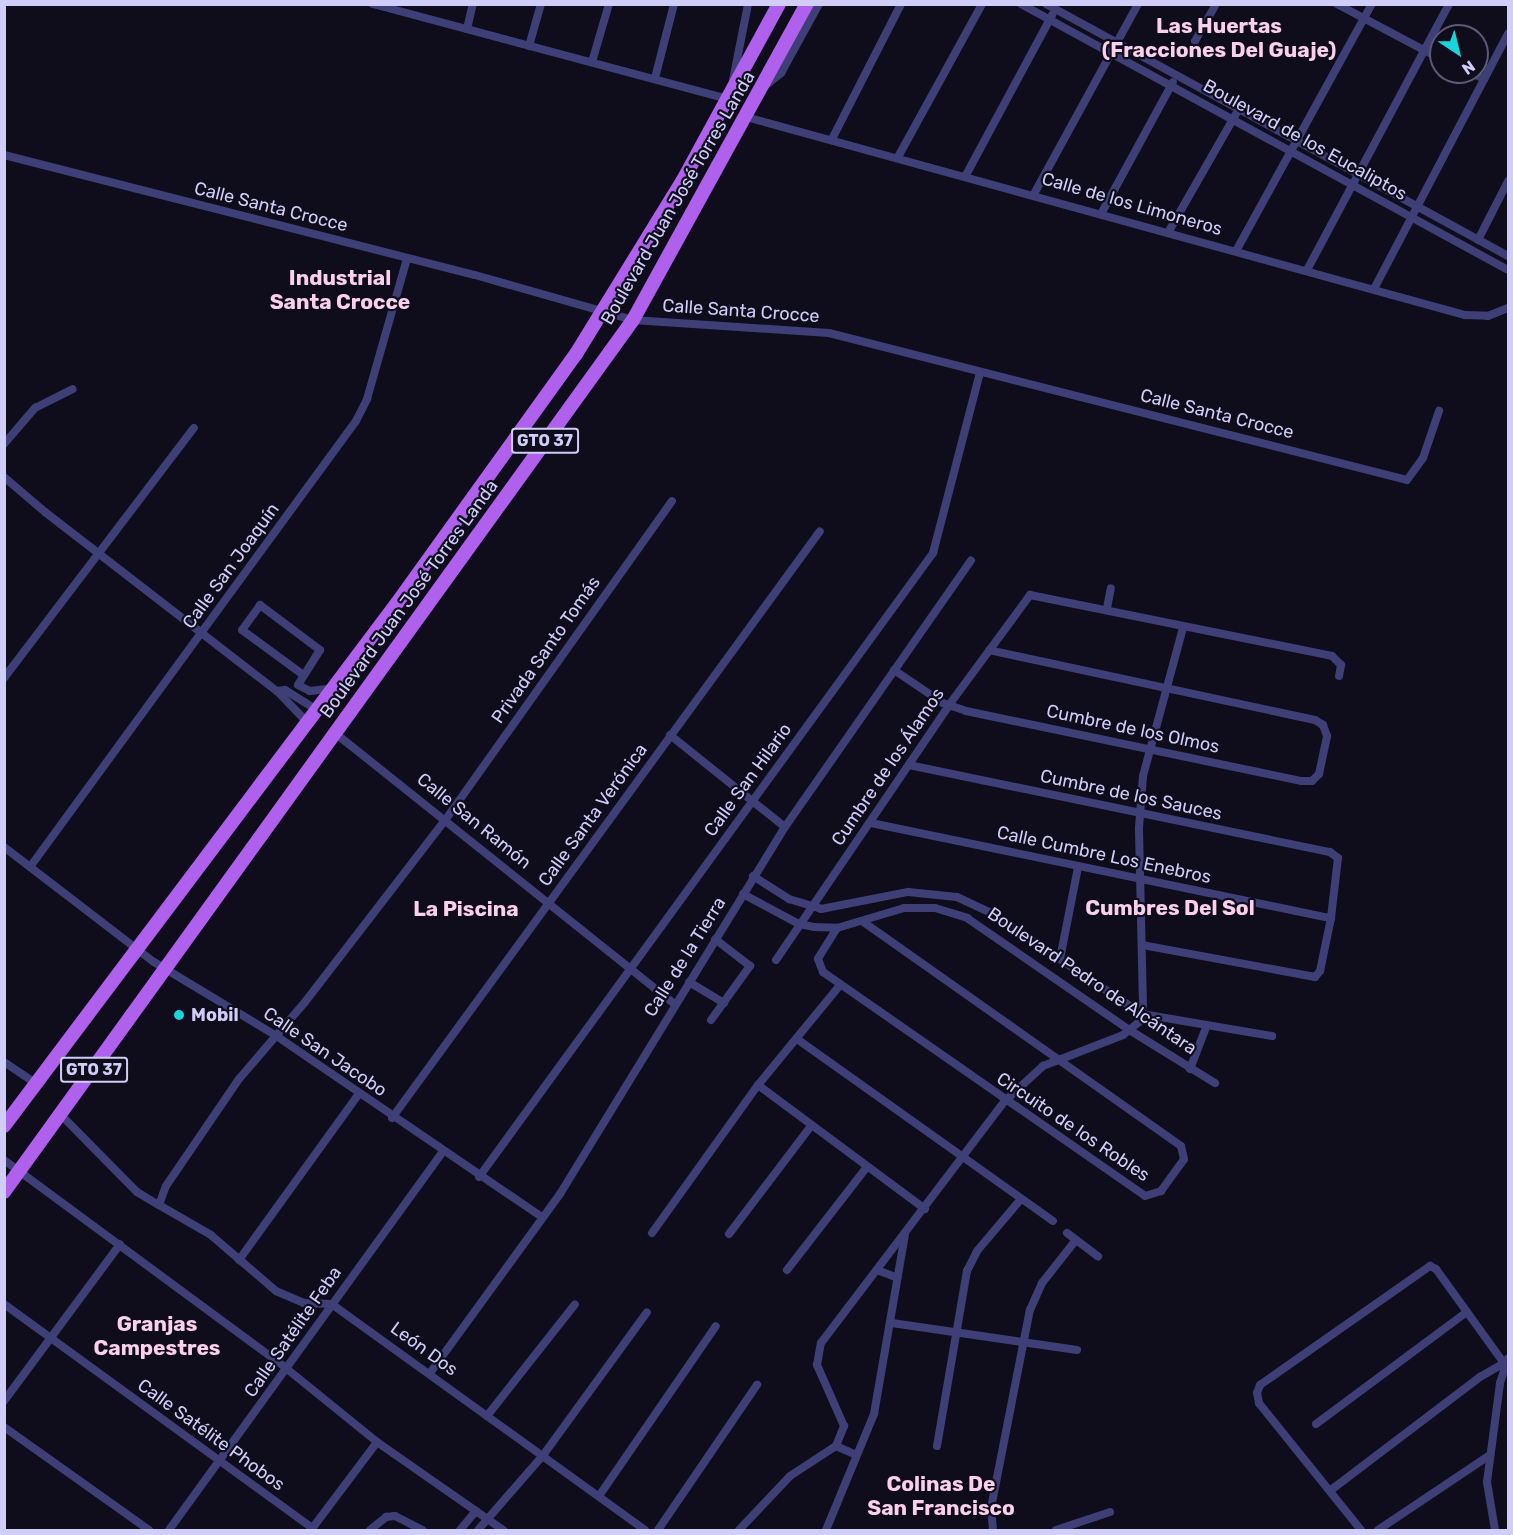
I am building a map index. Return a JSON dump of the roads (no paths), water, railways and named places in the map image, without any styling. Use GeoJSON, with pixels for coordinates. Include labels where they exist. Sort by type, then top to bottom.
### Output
{"type":"FeatureCollection","features":[{"type":"Feature","properties":{"kind":"main road","name":"Boulevard Juan José Torres Landa"},"geometry":{"type":"LineString","coordinates":[[4,1126],[139,950],[222,832],[317,710],[457,521],[604,310],[779,4]]}},
{"type":"Feature","properties":{"kind":"main road","name":"Boulevard Juan José Torres Landa"},"geometry":{"type":"LineString","coordinates":[[4,1192],[633,320],[807,4]]}},
{"type":"Feature","properties":{"kind":"street"},"geometry":{"type":"LineString","coordinates":[[373,4],[404,8],[466,29],[529,46],[729,95],[748,4]]}},
{"type":"Feature","properties":{"kind":"street"},"geometry":{"type":"LineString","coordinates":[[466,29],[473,4]]}},
{"type":"Feature","properties":{"kind":"street"},"geometry":{"type":"LineString","coordinates":[[529,46],[541,4]]}},
{"type":"Feature","properties":{"kind":"street"},"geometry":{"type":"LineString","coordinates":[[592,62],[609,4]]}},
{"type":"Feature","properties":{"kind":"street"},"geometry":{"type":"LineString","coordinates":[[655,78],[674,4]]}},
{"type":"Feature","properties":{"kind":"street"},"geometry":{"type":"LineString","coordinates":[[762,88],[781,73],[819,4]]}},
{"type":"Feature","properties":{"kind":"street"},"geometry":{"type":"LineString","coordinates":[[832,139],[901,4]]}},
{"type":"Feature","properties":{"kind":"street"},"geometry":{"type":"LineString","coordinates":[[898,157],[982,4]]}},
{"type":"Feature","properties":{"kind":"street","name":"Boulevard de los Eucaliptos"},"geometry":{"type":"LineString","coordinates":[[1021,4],[1509,270]]}},
{"type":"Feature","properties":{"kind":"street","name":"Boulevard de los Eucaliptos"},"geometry":{"type":"LineString","coordinates":[[1046,4],[1056,7],[1117,43],[1509,256]]}},
{"type":"Feature","properties":{"kind":"street"},"geometry":{"type":"LineString","coordinates":[[1034,194],[1138,4]]}},
{"type":"Feature","properties":{"kind":"street"},"geometry":{"type":"LineString","coordinates":[[1195,41],[1216,4]]}},
{"type":"Feature","properties":{"kind":"street"},"geometry":{"type":"LineString","coordinates":[[1337,4],[1429,54]]}},
{"type":"Feature","properties":{"kind":"street"},"geometry":{"type":"LineString","coordinates":[[1236,251],[1372,4]]}},
{"type":"Feature","properties":{"kind":"street"},"geometry":{"type":"LineString","coordinates":[[1307,270],[1449,4]]}},
{"type":"Feature","properties":{"kind":"street"},"geometry":{"type":"LineString","coordinates":[[966,176],[1056,7]]}},
{"type":"Feature","properties":{"kind":"street"},"geometry":{"type":"LineString","coordinates":[[1489,72],[1509,34]]}},
{"type":"Feature","properties":{"kind":"street"},"geometry":{"type":"LineString","coordinates":[[1101,214],[1177,75]]}},
{"type":"Feature","properties":{"kind":"street"},"geometry":{"type":"LineString","coordinates":[[1375,287],[1482,84]]}},
{"type":"Feature","properties":{"kind":"street"},"geometry":{"type":"LineString","coordinates":[[1169,231],[1238,109]]}},
{"type":"Feature","properties":{"kind":"street","name":"Calle de los Limoneros"},"geometry":{"type":"LineString","coordinates":[[746,117],[1375,287],[1477,317],[1509,308]]}},
{"type":"Feature","properties":{"kind":"street","name":"Calle Santa Crocce"},"geometry":{"type":"LineString","coordinates":[[4,155],[408,258],[604,310],[633,320],[829,333],[1407,480],[1423,458],[1439,411]]}},
{"type":"Feature","properties":{"kind":"street"},"geometry":{"type":"LineString","coordinates":[[1478,240],[1509,182]]}},
{"type":"Feature","properties":{"kind":"street","name":"Calle San Joaquín"},"geometry":{"type":"LineString","coordinates":[[30,867],[203,634],[362,411],[408,258]]}},
{"type":"Feature","properties":{"kind":"street","name":"Calle San Hilario"},"geometry":{"type":"LineString","coordinates":[[479,1177],[933,553],[980,373]]}},
{"type":"Feature","properties":{"kind":"street"},"geometry":{"type":"LineString","coordinates":[[4,444],[35,408],[73,389]]}},
{"type":"Feature","properties":{"kind":"street"},"geometry":{"type":"LineString","coordinates":[[4,678],[194,428]]}},
{"type":"Feature","properties":{"kind":"street"},"geometry":{"type":"LineString","coordinates":[[4,477],[98,553],[277,691],[307,723]]}},
{"type":"Feature","properties":{"kind":"street","name":"Privada Santo Tomás"},"geometry":{"type":"LineString","coordinates":[[159,1205],[166,1186],[214,1114],[275,1035],[305,1002],[447,819],[672,501]]}},
{"type":"Feature","properties":{"kind":"street","name":"Calle Santa Verónica"},"geometry":{"type":"LineString","coordinates":[[392,1118],[820,531]]}},
{"type":"Feature","properties":{"kind":"street","name":"Calle de la Tierra"},"geometry":{"type":"LineString","coordinates":[[430,1373],[580,1163],[785,826],[971,560]]}},
{"type":"Feature","properties":{"kind":"street"},"geometry":{"type":"LineString","coordinates":[[1112,588],[1107,608],[1183,628],[1332,656],[1341,665],[1339,676]]}},
{"type":"Feature","properties":{"kind":"street","name":"Cumbre de los Álamos"},"geometry":{"type":"LineString","coordinates":[[776,960],[810,906],[871,823],[949,705],[1030,595],[1107,608]]}},
{"type":"Feature","properties":{"kind":"street"},"geometry":{"type":"LineString","coordinates":[[302,675],[242,630],[260,605],[320,650],[298,681],[302,688],[333,688]]}},
{"type":"Feature","properties":{"kind":"street"},"geometry":{"type":"LineString","coordinates":[[739,1530],[790,1476],[836,1446],[844,1426],[821,1378],[817,1354],[829,1330],[926,1209],[1005,1101],[1030,1076],[1056,1060],[1131,1031],[1142,1014],[1140,814],[1148,749],[1183,628]]}},
{"type":"Feature","properties":{"kind":"street"},"geometry":{"type":"LineString","coordinates":[[989,650],[1166,688]]}},
{"type":"Feature","properties":{"kind":"street"},"geometry":{"type":"LineString","coordinates":[[894,670],[949,705]]}},
{"type":"Feature","properties":{"kind":"street","name":"Cumbre de los Olmos"},"geometry":{"type":"LineString","coordinates":[[949,705],[1148,749],[1311,781],[1319,774],[1327,736],[1323,725],[1315,720],[1166,688]]}},
{"type":"Feature","properties":{"kind":"street"},"geometry":{"type":"LineString","coordinates":[[277,691],[285,690],[317,710]]}},
{"type":"Feature","properties":{"kind":"street","name":"Calle San Ramón"},"geometry":{"type":"LineString","coordinates":[[335,733],[447,819],[675,1004]]}},
{"type":"Feature","properties":{"kind":"street"},"geometry":{"type":"LineString","coordinates":[[670,735],[785,826]]}},
{"type":"Feature","properties":{"kind":"street","name":"Cumbre de los Sauces"},"geometry":{"type":"LineString","coordinates":[[909,765],[1329,852],[1340,865],[1331,918]]}},
{"type":"Feature","properties":{"kind":"street","name":"Calle Cumbre Los Enebros"},"geometry":{"type":"LineString","coordinates":[[871,823],[1331,918]]}},
{"type":"Feature","properties":{"kind":"street","name":"Calle San Jacobo"},"geometry":{"type":"LineString","coordinates":[[4,848],[166,970],[275,1035],[358,1095],[542,1218]]}},
{"type":"Feature","properties":{"kind":"street"},"geometry":{"type":"LineString","coordinates":[[1060,959],[1077,867]]}},
{"type":"Feature","properties":{"kind":"street","name":"Boulevard Pedro de Alcántara"},"geometry":{"type":"LineString","coordinates":[[753,876],[789,899],[810,906],[849,906],[908,892],[951,896],[979,906],[1142,1014],[1272,1036]]}},
{"type":"Feature","properties":{"kind":"street","name":"Boulevard Pedro de Alcántara"},"geometry":{"type":"LineString","coordinates":[[743,894],[799,924],[837,928],[904,908],[935,908],[967,918],[1131,1031],[1215,1083]]}},
{"type":"Feature","properties":{"kind":"street"},"geometry":{"type":"LineString","coordinates":[[1143,945],[1310,978],[1320,971],[1331,918]]}},
{"type":"Feature","properties":{"kind":"street","name":"Circuito de los Robles"},"geometry":{"type":"LineString","coordinates":[[837,928],[818,959],[823,972],[1005,1101],[1145,1196],[1158,1194],[1184,1159],[1181,1146],[862,921]]}},
{"type":"Feature","properties":{"kind":"street"},"geometry":{"type":"LineString","coordinates":[[711,1020],[750,966],[715,939]]}},
{"type":"Feature","properties":{"kind":"street"},"geometry":{"type":"LineString","coordinates":[[689,982],[724,1003]]}},
{"type":"Feature","properties":{"kind":"street"},"geometry":{"type":"LineString","coordinates":[[652,1233],[758,1085],[840,986]]}},
{"type":"Feature","properties":{"kind":"street"},"geometry":{"type":"LineString","coordinates":[[1190,1069],[1207,1025]]}},
{"type":"Feature","properties":{"kind":"street"},"geometry":{"type":"LineString","coordinates":[[797,1039],[1053,1221]]}},
{"type":"Feature","properties":{"kind":"street"},"geometry":{"type":"LineString","coordinates":[[4,1062],[35,1083]]}},
{"type":"Feature","properties":{"kind":"street"},"geometry":{"type":"LineString","coordinates":[[758,1085],[926,1209]]}},
{"type":"Feature","properties":{"kind":"street"},"geometry":{"type":"LineString","coordinates":[[239,1260],[358,1095]]}},
{"type":"Feature","properties":{"kind":"street"},"geometry":{"type":"LineString","coordinates":[[61,1115],[137,1192],[174,1216],[211,1235],[239,1260],[288,1297],[304,1303],[333,1304]]}},
{"type":"Feature","properties":{"kind":"street"},"geometry":{"type":"LineString","coordinates":[[729,1234],[811,1126]]}},
{"type":"Feature","properties":{"kind":"street","name":"Calle Satélite Feba"},"geometry":{"type":"LineString","coordinates":[[169,1530],[443,1152]]}},
{"type":"Feature","properties":{"kind":"street"},"geometry":{"type":"LineString","coordinates":[[4,1160],[21,1170],[287,1369],[377,1442],[503,1530]]}},
{"type":"Feature","properties":{"kind":"street"},"geometry":{"type":"LineString","coordinates":[[787,1270],[867,1167]]}},
{"type":"Feature","properties":{"kind":"street"},"geometry":{"type":"LineString","coordinates":[[937,1446],[958,1332],[963,1284],[972,1260],[1021,1199]]}},
{"type":"Feature","properties":{"kind":"street"},"geometry":{"type":"LineString","coordinates":[[1067,1233],[1098,1256]]}},
{"type":"Feature","properties":{"kind":"street"},"geometry":{"type":"LineString","coordinates":[[826,1530],[874,1414],[892,1323],[905,1234]]}},
{"type":"Feature","properties":{"kind":"street"},"geometry":{"type":"LineString","coordinates":[[993,1530],[991,1508],[1037,1292],[1076,1240]]}},
{"type":"Feature","properties":{"kind":"street"},"geometry":{"type":"LineString","coordinates":[[4,1401],[120,1244]]}},
{"type":"Feature","properties":{"kind":"street"},"geometry":{"type":"LineString","coordinates":[[1361,1530],[1332,1491],[1259,1403],[1257,1393],[1260,1385],[1426,1267],[1436,1269],[1506,1361],[1490,1455],[1487,1494],[1492,1529]]}},
{"type":"Feature","properties":{"kind":"street"},"geometry":{"type":"LineString","coordinates":[[877,1270],[898,1278]]}},
{"type":"Feature","properties":{"kind":"street","name":"Calle Satélite Phobos"},"geometry":{"type":"LineString","coordinates":[[4,1304],[311,1529]]}},
{"type":"Feature","properties":{"kind":"street","name":"León Dos"},"geometry":{"type":"LineString","coordinates":[[333,1304],[544,1454],[645,1530]]}},
{"type":"Feature","properties":{"kind":"street"},"geometry":{"type":"LineString","coordinates":[[488,1416],[575,1304]]}},
{"type":"Feature","properties":{"kind":"street"},"geometry":{"type":"LineString","coordinates":[[1316,1424],[1467,1311]]}},
{"type":"Feature","properties":{"kind":"street"},"geometry":{"type":"LineString","coordinates":[[478,1530],[544,1454],[647,1312]]}},
{"type":"Feature","properties":{"kind":"street"},"geometry":{"type":"LineString","coordinates":[[892,1323],[958,1332],[1026,1345],[1077,1350]]}},
{"type":"Feature","properties":{"kind":"street"},"geometry":{"type":"LineString","coordinates":[[598,1496],[716,1326]]}},
{"type":"Feature","properties":{"kind":"street"},"geometry":{"type":"LineString","coordinates":[[1332,1491],[1506,1361]]}},
{"type":"Feature","properties":{"kind":"street"},"geometry":{"type":"LineString","coordinates":[[658,1530],[757,1385]]}},
{"type":"Feature","properties":{"kind":"street"},"geometry":{"type":"LineString","coordinates":[[4,1428],[149,1530]]}},
{"type":"Feature","properties":{"kind":"street"},"geometry":{"type":"LineString","coordinates":[[311,1529],[377,1442]]}},
{"type":"Feature","properties":{"kind":"street"},"geometry":{"type":"LineString","coordinates":[[836,1446],[856,1455]]}},
{"type":"Feature","properties":{"kind":"street"},"geometry":{"type":"LineString","coordinates":[[1378,1530],[1490,1455]]}},
{"type":"Feature","properties":{"kind":"street"},"geometry":{"type":"LineString","coordinates":[[460,1530],[476,1511]]}},
{"type":"Feature","properties":{"kind":"street"},"geometry":{"type":"LineString","coordinates":[[1056,1530],[1067,1529],[1110,1512]]}},
{"type":"Feature","properties":{"kind":"street"},"geometry":{"type":"LineString","coordinates":[[370,1530],[386,1517],[395,1516],[423,1530]]}},
{"type":"Feature","properties":{"kind":"place","name":"Mobil"},"geometry":{"type":"Point","coordinates":[179,1015]}},
{"type":"Feature","properties":{"kind":"district","name":"Las Huertas (Fracciones Del Guaje)"},"geometry":{"type":"Point","coordinates":[1219,38]}},
{"type":"Feature","properties":{"kind":"district","name":"Industrial Santa Crocce"},"geometry":{"type":"Point","coordinates":[340,290]}},
{"type":"Feature","properties":{"kind":"district","name":"Cumbres Del Sol"},"geometry":{"type":"Point","coordinates":[1170,908]}},
{"type":"Feature","properties":{"kind":"district","name":"La Piscina"},"geometry":{"type":"Point","coordinates":[466,909]}},
{"type":"Feature","properties":{"kind":"district","name":"Granjas Campestres"},"geometry":{"type":"Point","coordinates":[157,1336]}},
{"type":"Feature","properties":{"kind":"district","name":"Colinas De San Francisco"},"geometry":{"type":"Point","coordinates":[941,1496]}}]}
